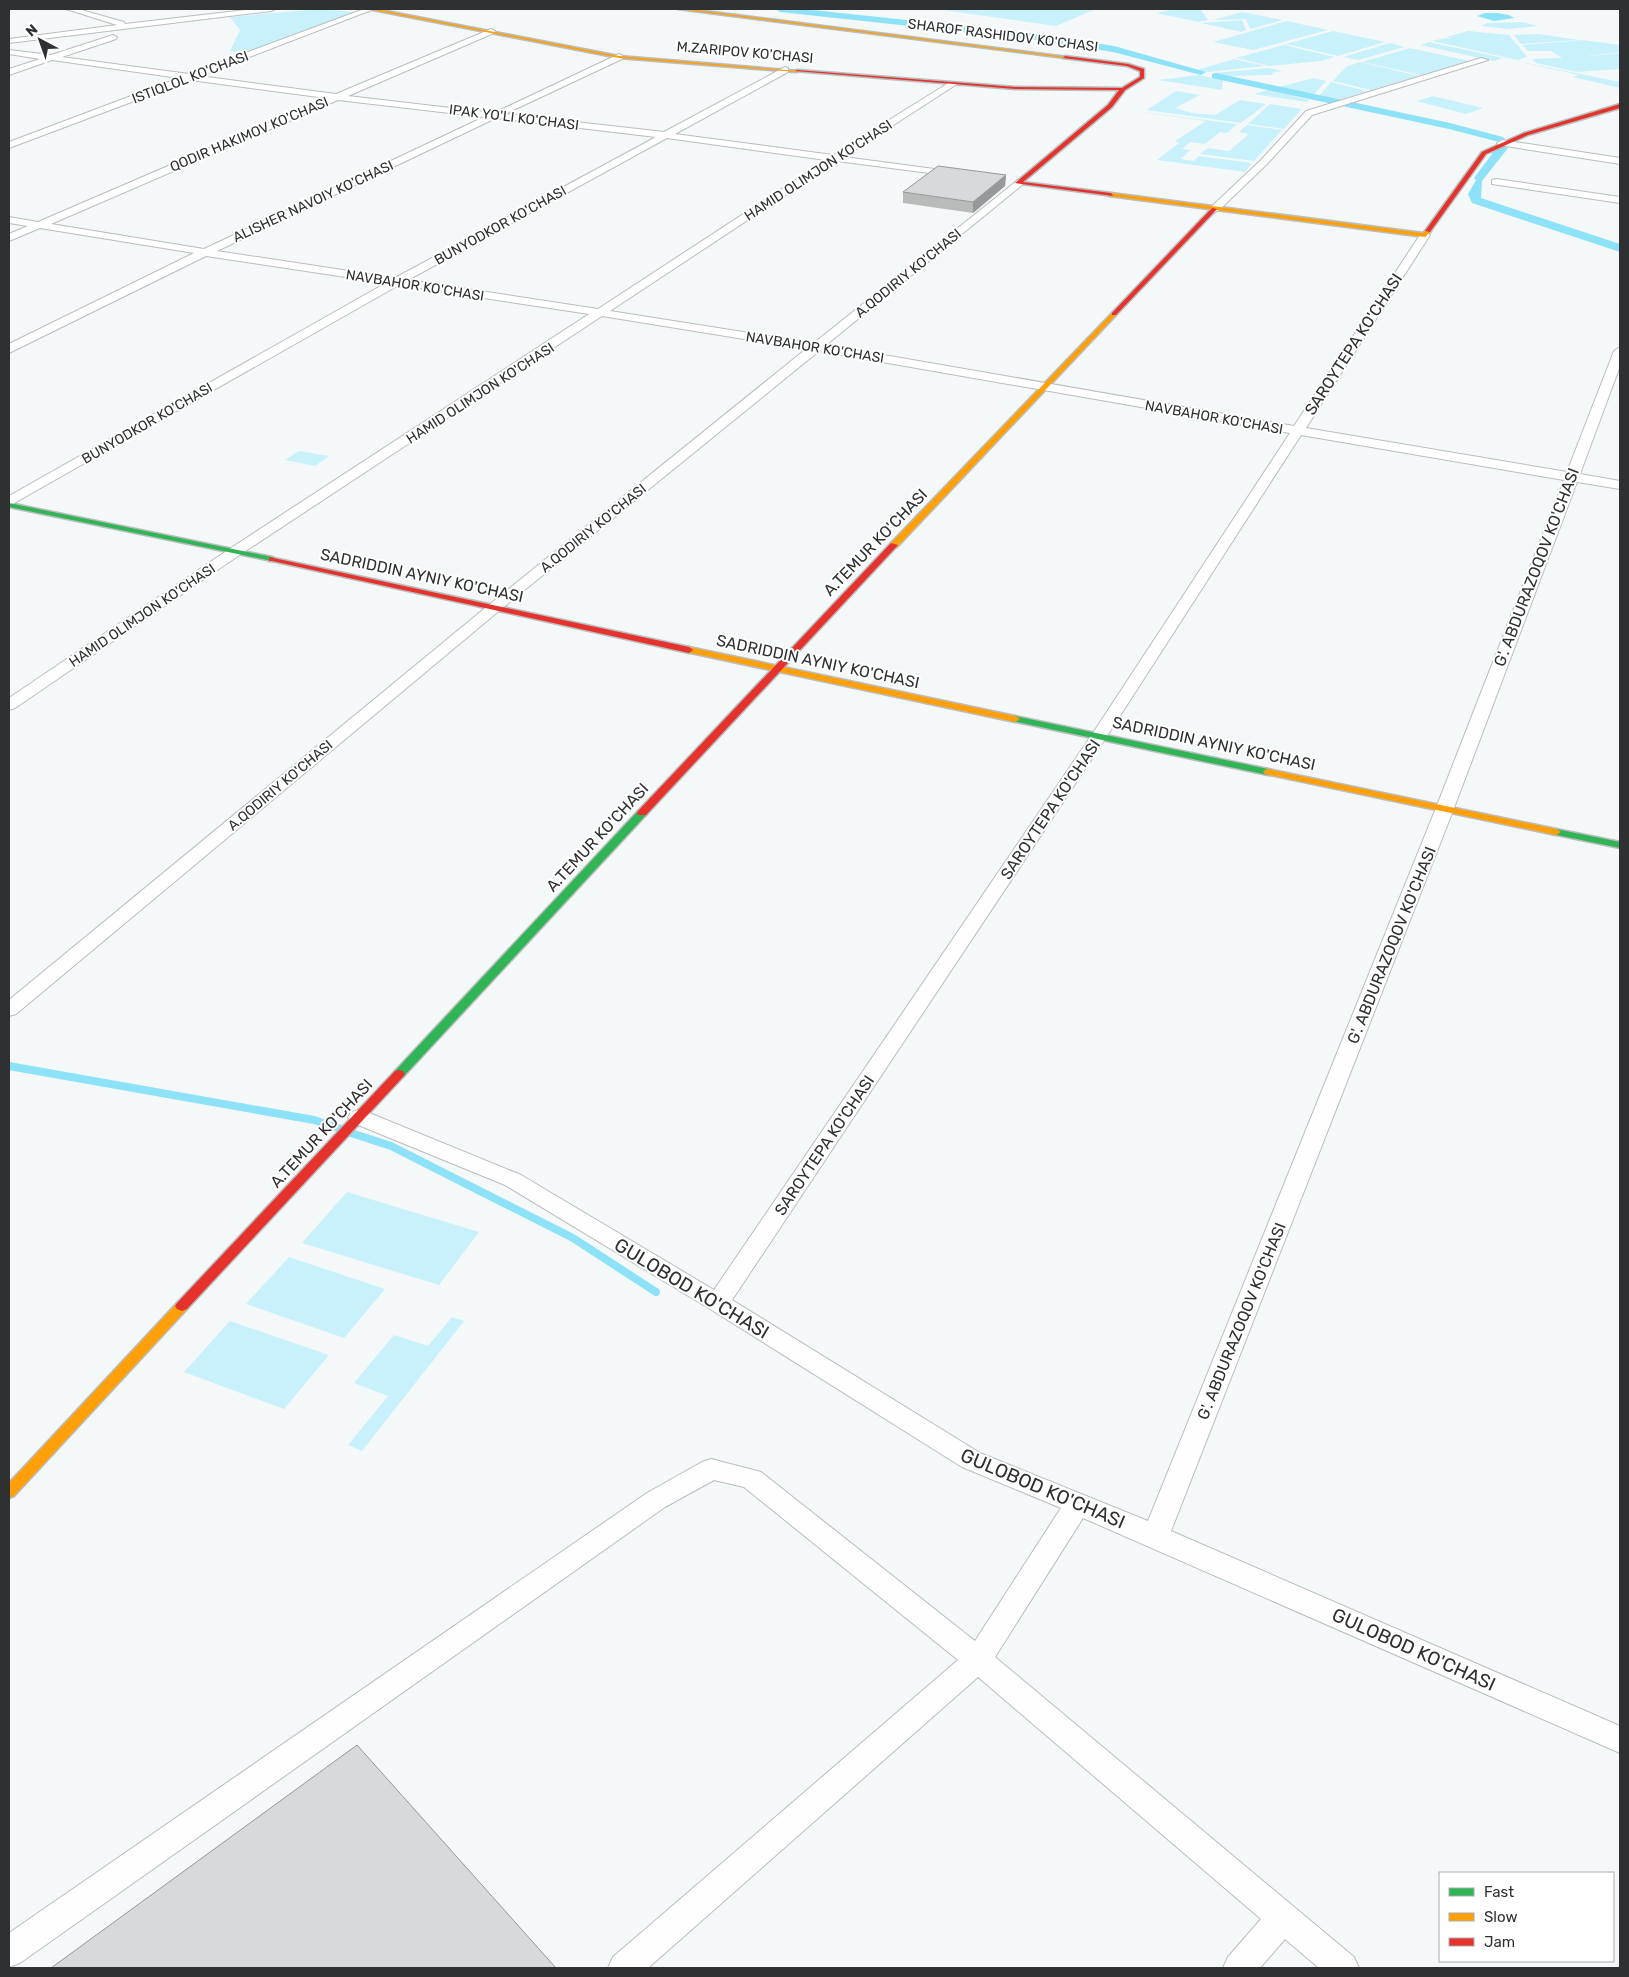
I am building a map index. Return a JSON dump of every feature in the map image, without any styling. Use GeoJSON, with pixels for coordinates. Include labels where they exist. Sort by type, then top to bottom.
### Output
{"type":"FeatureCollection","features":[{"type":"Feature","properties":{"kind":"street"},"geometry":{"type":"LineString","coordinates":[[70,9],[128,26]]}},
{"type":"Feature","properties":{"kind":"street"},"geometry":{"type":"LineString","coordinates":[[9,41],[271,9]]}},
{"type":"Feature","properties":{"kind":"street","name":"M.ZARIPOV KO'CHASI"},"geometry":{"type":"LineString","coordinates":[[370,9],[619,56],[1014,88],[1123,89]]}},
{"type":"Feature","properties":{"kind":"street","name":"ISTIQLOL KO'CHASI"},"geometry":{"type":"LineString","coordinates":[[9,145],[370,9]]}},
{"type":"Feature","properties":{"kind":"street","name":"SHAROF RASHIDOV KO'CHASI"},"geometry":{"type":"LineString","coordinates":[[680,9],[1128,65]]}},
{"type":"Feature","properties":{"kind":"street"},"geometry":{"type":"LineString","coordinates":[[708,9],[1093,58],[1128,65],[1142,70],[1142,78],[1123,89],[1110,106],[1014,182]]}},
{"type":"Feature","properties":{"kind":"street"},"geometry":{"type":"LineString","coordinates":[[9,72],[157,22]]}},
{"type":"Feature","properties":{"kind":"street","name":"QODIR HAKIMOV KO'CHASI"},"geometry":{"type":"LineString","coordinates":[[9,238],[335,96],[491,31]]}},
{"type":"Feature","properties":{"kind":"street","name":"IPAK YO'LI KO'CHASI"},"geometry":{"type":"LineString","coordinates":[[9,52],[335,96],[664,135],[970,177]]}},
{"type":"Feature","properties":{"kind":"street","name":"ALISHER NAVOIY KO'CHASI"},"geometry":{"type":"LineString","coordinates":[[9,348],[205,252],[619,56]]}},
{"type":"Feature","properties":{"kind":"street"},"geometry":{"type":"LineString","coordinates":[[1214,208],[1263,163],[1309,112],[1327,105],[1484,60]]}},
{"type":"Feature","properties":{"kind":"street","name":"BUNYODKOR KO'CHASI"},"geometry":{"type":"LineString","coordinates":[[9,504],[395,282],[785,70]]}},
{"type":"Feature","properties":{"kind":"street","name":"HAMID OLIMJON KO'CHASI"},"geometry":{"type":"LineString","coordinates":[[9,705],[236,552],[834,159],[953,84]]}},
{"type":"Feature","properties":{"kind":"street"},"geometry":{"type":"LineString","coordinates":[[1014,182],[1425,235],[1484,153],[1502,143],[1620,106]]}},
{"type":"Feature","properties":{"kind":"street"},"geometry":{"type":"LineString","coordinates":[[1502,143],[1620,161]]}},
{"type":"Feature","properties":{"kind":"street","name":"A.QODIRIY KO'CHASI"},"geometry":{"type":"LineString","coordinates":[[9,1010],[1014,182]]}},
{"type":"Feature","properties":{"kind":"street"},"geometry":{"type":"LineString","coordinates":[[1496,182],[1620,200]]}},
{"type":"Feature","properties":{"kind":"street","name":"A.TEMUR KO'CHASI"},"geometry":{"type":"LineString","coordinates":[[9,1492],[777,669],[1214,208]]}},
{"type":"Feature","properties":{"kind":"street","name":"NAVBAHOR KO'CHASI"},"geometry":{"type":"LineString","coordinates":[[9,220],[816,347],[1047,386],[1295,432],[1620,485]]}},
{"type":"Feature","properties":{"kind":"street","name":"SAROYTEPA KO'CHASI"},"geometry":{"type":"LineString","coordinates":[[718,1303],[1099,736],[1295,432],[1425,235]]}},
{"type":"Feature","properties":{"kind":"street","name":"G'. ABDURAZOQOV KO'CHASI"},"geometry":{"type":"LineString","coordinates":[[1156,1536],[1445,808],[1570,477],[1620,351]]}},
{"type":"Feature","properties":{"kind":"street","name":"SADRIDDIN AYNIY KO'CHASI"},"geometry":{"type":"LineString","coordinates":[[9,504],[777,669],[1620,845]]}},
{"type":"Feature","properties":{"kind":"street","name":"GULOBOD KO'CHASI"},"geometry":{"type":"LineString","coordinates":[[359,1117],[514,1180],[718,1303],[971,1460],[1156,1536],[1620,1740]]}},
{"type":"Feature","properties":{"kind":"street"},"geometry":{"type":"LineString","coordinates":[[9,1952],[648,1506],[711,1469],[752,1479],[978,1660],[1343,1968]]}},
{"type":"Feature","properties":{"kind":"street"},"geometry":{"type":"LineString","coordinates":[[624,1968],[978,1660],[1078,1504]]}},
{"type":"Feature","properties":{"kind":"street"},"geometry":{"type":"LineString","coordinates":[[1239,1968],[1283,1918]]}},
{"type":"Feature","properties":{"kind":"shaded area"},"geometry":{"type":"Polygon","coordinates":[[[319,9],[353,12],[258,50],[245,53],[230,51],[240,30],[230,17],[319,9]]]}},
{"type":"Feature","properties":{"kind":"shaded area"},"geometry":{"type":"Polygon","coordinates":[[[936,9],[1096,9],[1056,26],[936,9]]]}},
{"type":"Feature","properties":{"kind":"shaded area"},"geometry":{"type":"Polygon","coordinates":[[[1174,9],[1200,9],[1208,20],[1199,22],[1156,13],[1174,9]]]}},
{"type":"Feature","properties":{"kind":"shaded area"},"geometry":{"type":"Polygon","coordinates":[[[1242,12],[1283,20],[1250,29],[1246,19],[1213,20],[1242,12]]]}},
{"type":"Feature","properties":{"kind":"shaded area"},"geometry":{"type":"Polygon","coordinates":[[[1242,20],[1246,30],[1241,32],[1201,23],[1242,20]]]}},
{"type":"Feature","properties":{"kind":"shaded area"},"geometry":{"type":"Polygon","coordinates":[[[1287,21],[1328,30],[1253,50],[1213,42],[1287,21]]]}},
{"type":"Feature","properties":{"kind":"shaded area"},"geometry":{"type":"Polygon","coordinates":[[[1523,22],[1538,26],[1509,29],[1481,26],[1487,23],[1523,22]]]}},
{"type":"Feature","properties":{"kind":"shaded area"},"geometry":{"type":"Polygon","coordinates":[[[1333,31],[1385,42],[1338,56],[1286,44],[1333,31]]]}},
{"type":"Feature","properties":{"kind":"shaded area"},"geometry":{"type":"Polygon","coordinates":[[[1468,31],[1509,35],[1527,57],[1518,60],[1432,41],[1445,38],[1451,39],[1447,37],[1468,31]]]}},
{"type":"Feature","properties":{"kind":"shaded area"},"geometry":{"type":"Polygon","coordinates":[[[1539,34],[1579,40],[1521,44],[1514,35],[1539,34]]]}},
{"type":"Feature","properties":{"kind":"shaded area"},"geometry":{"type":"Polygon","coordinates":[[[1583,40],[1620,45],[1620,52],[1579,57],[1620,53],[1620,69],[1577,72],[1536,63],[1532,59],[1562,58],[1551,51],[1528,51],[1522,45],[1583,40]]]}},
{"type":"Feature","properties":{"kind":"shaded area"},"geometry":{"type":"Polygon","coordinates":[[[1429,42],[1518,61],[1502,58],[1494,61],[1420,45],[1429,42]]]}},
{"type":"Feature","properties":{"kind":"shaded area"},"geometry":{"type":"Polygon","coordinates":[[[1390,43],[1405,47],[1358,60],[1343,57],[1390,43]]]}},
{"type":"Feature","properties":{"kind":"shaded area"},"geometry":{"type":"Polygon","coordinates":[[[1284,45],[1335,57],[1321,61],[1270,66],[1236,58],[1284,45]]]}},
{"type":"Feature","properties":{"kind":"shaded area"},"geometry":{"type":"Polygon","coordinates":[[[1410,48],[1470,61],[1421,75],[1362,62],[1410,48]]]}},
{"type":"Feature","properties":{"kind":"shaded area"},"geometry":{"type":"Polygon","coordinates":[[[1234,59],[1265,66],[1208,72],[1197,70],[1234,59]]]}},
{"type":"Feature","properties":{"kind":"shaded area"},"geometry":{"type":"Polygon","coordinates":[[[1360,62],[1419,76],[1371,90],[1333,81],[1346,67],[1360,62]]]}},
{"type":"Feature","properties":{"kind":"shaded area"},"geometry":{"type":"Polygon","coordinates":[[[1521,62],[1620,82],[1620,88],[1573,77],[1579,75],[1521,62]]]}},
{"type":"Feature","properties":{"kind":"shaded area"},"geometry":{"type":"Polygon","coordinates":[[[1269,68],[1282,71],[1272,73],[1273,75],[1224,76],[1213,73],[1269,68]]]}},
{"type":"Feature","properties":{"kind":"shaded area"},"geometry":{"type":"Polygon","coordinates":[[[1199,75],[1217,79],[1223,78],[1222,90],[1158,80],[1199,75]]]}},
{"type":"Feature","properties":{"kind":"shaded area"},"geometry":{"type":"Polygon","coordinates":[[[1314,78],[1326,81],[1312,96],[1275,88],[1314,78]]]}},
{"type":"Feature","properties":{"kind":"shaded area"},"geometry":{"type":"Polygon","coordinates":[[[1331,82],[1367,91],[1335,101],[1318,97],[1331,82]]]}},
{"type":"Feature","properties":{"kind":"shaded area"},"geometry":{"type":"Polygon","coordinates":[[[1272,89],[1298,95],[1293,96],[1309,100],[1307,102],[1254,94],[1272,89]]]}},
{"type":"Feature","properties":{"kind":"shaded area"},"geometry":{"type":"Polygon","coordinates":[[[1176,91],[1200,95],[1175,108],[1192,113],[1215,115],[1240,100],[1266,104],[1241,123],[1147,110],[1176,91]]]}},
{"type":"Feature","properties":{"kind":"shaded area"},"geometry":{"type":"Polygon","coordinates":[[[1433,96],[1483,108],[1466,114],[1416,101],[1433,96]]]}},
{"type":"Feature","properties":{"kind":"shaded area"},"geometry":{"type":"Polygon","coordinates":[[[1270,104],[1302,109],[1284,129],[1248,124],[1270,104]]]}},
{"type":"Feature","properties":{"kind":"shaded area"},"geometry":{"type":"Polygon","coordinates":[[[1127,110],[1237,124],[1227,133],[1220,132],[1205,144],[1190,142],[1182,149],[1190,150],[1181,159],[1194,161],[1199,156],[1252,163],[1245,172],[1157,160],[1179,143],[1175,141],[1206,121],[1127,110]]]}},
{"type":"Feature","properties":{"kind":"shaded area"},"geometry":{"type":"Polygon","coordinates":[[[1247,125],[1282,130],[1254,161],[1200,154],[1208,148],[1229,151],[1249,134],[1239,132],[1247,125]]]}},
{"type":"Feature","properties":{"kind":"shaded area"},"geometry":{"type":"Polygon","coordinates":[[[299,451],[329,456],[315,466],[285,460],[299,451]]]}},
{"type":"Feature","properties":{"kind":"shaded area"},"geometry":{"type":"Polygon","coordinates":[[[347,1192],[479,1232],[439,1285],[302,1243],[347,1192]]]}},
{"type":"Feature","properties":{"kind":"shaded area"},"geometry":{"type":"Polygon","coordinates":[[[289,1257],[385,1289],[344,1338],[246,1304],[289,1257]]]}},
{"type":"Feature","properties":{"kind":"shaded area"},"geometry":{"type":"Polygon","coordinates":[[[452,1317],[464,1321],[362,1451],[348,1445],[388,1396],[354,1383],[394,1335],[428,1346],[452,1317]]]}},
{"type":"Feature","properties":{"kind":"shaded area"},"geometry":{"type":"Polygon","coordinates":[[[230,1321],[329,1355],[284,1409],[184,1372],[230,1321]]]}},
{"type":"Feature","properties":{"kind":"water"},"geometry":{"type":"Polygon","coordinates":[[[1485,13],[1497,13],[1514,18],[1494,21],[1477,16],[1485,13]]]}},
{"type":"Feature","properties":{"kind":"building"},"geometry":{"type":"Polygon","coordinates":[[[938,166],[1006,175],[973,202],[903,192],[938,166]]]}},
{"type":"Feature","properties":{"kind":"building"},"geometry":{"type":"Polygon","coordinates":[[[357,1745],[556,1968],[51,1968],[357,1745]]]}},
{"type":"Feature","properties":{"kind":"waterway"},"geometry":{"type":"LineString","coordinates":[[780,9],[1038,37],[1114,49],[1201,72]]}},
{"type":"Feature","properties":{"kind":"waterway"},"geometry":{"type":"LineString","coordinates":[[1216,76],[1450,126],[1499,139]]}},
{"type":"Feature","properties":{"kind":"waterway"},"geometry":{"type":"LineString","coordinates":[[1480,178],[1502,148]]}},
{"type":"Feature","properties":{"kind":"waterway"},"geometry":{"type":"LineString","coordinates":[[1478,183],[1474,194],[1476,200],[1620,248]]}},
{"type":"Feature","properties":{"kind":"waterway"},"geometry":{"type":"LineString","coordinates":[[9,1066],[314,1120],[341,1129]]}},
{"type":"Feature","properties":{"kind":"waterway"},"geometry":{"type":"LineString","coordinates":[[351,1133],[391,1146],[573,1238],[656,1292]]}},
{"type":"Feature","properties":{"kind":"traffic: fast"},"geometry":{"type":"LineString","coordinates":[[9,505],[272,559]]}},
{"type":"Feature","properties":{"kind":"traffic: fast"},"geometry":{"type":"LineString","coordinates":[[1015,719],[1268,772]]}},
{"type":"Feature","properties":{"kind":"traffic: fast"},"geometry":{"type":"LineString","coordinates":[[399,1074],[642,813]]}},
{"type":"Feature","properties":{"kind":"traffic: fast"},"geometry":{"type":"LineString","coordinates":[[1556,832],[1620,845]]}},
{"type":"Feature","properties":{"kind":"traffic: slow"},"geometry":{"type":"LineString","coordinates":[[370,9],[619,57],[797,71]]}},
{"type":"Feature","properties":{"kind":"traffic: slow"},"geometry":{"type":"LineString","coordinates":[[680,9],[1065,57]]}},
{"type":"Feature","properties":{"kind":"traffic: slow"},"geometry":{"type":"LineString","coordinates":[[1111,195],[1425,235],[1428,231]]}},
{"type":"Feature","properties":{"kind":"traffic: slow"},"geometry":{"type":"LineString","coordinates":[[894,545],[1114,314]]}},
{"type":"Feature","properties":{"kind":"traffic: slow"},"geometry":{"type":"LineString","coordinates":[[689,650],[1015,719]]}},
{"type":"Feature","properties":{"kind":"traffic: slow"},"geometry":{"type":"LineString","coordinates":[[1268,772],[1556,832]]}},
{"type":"Feature","properties":{"kind":"traffic: slow"},"geometry":{"type":"LineString","coordinates":[[9,1492],[182,1306]]}},
{"type":"Feature","properties":{"kind":"traffic: jam"},"geometry":{"type":"LineString","coordinates":[[1065,57],[1128,65],[1142,70],[1142,78],[1123,89],[1110,106],[1018,183],[1111,195]]}},
{"type":"Feature","properties":{"kind":"traffic: jam"},"geometry":{"type":"LineString","coordinates":[[797,71],[1015,88],[1123,89]]}},
{"type":"Feature","properties":{"kind":"traffic: jam"},"geometry":{"type":"LineString","coordinates":[[1428,231],[1484,153],[1526,134],[1620,106]]}},
{"type":"Feature","properties":{"kind":"traffic: jam"},"geometry":{"type":"LineString","coordinates":[[1114,314],[1214,209]]}},
{"type":"Feature","properties":{"kind":"traffic: jam"},"geometry":{"type":"LineString","coordinates":[[642,813],[894,545]]}},
{"type":"Feature","properties":{"kind":"traffic: jam"},"geometry":{"type":"LineString","coordinates":[[272,559],[689,650]]}},
{"type":"Feature","properties":{"kind":"traffic: jam"},"geometry":{"type":"LineString","coordinates":[[182,1306],[399,1074]]}}]}
